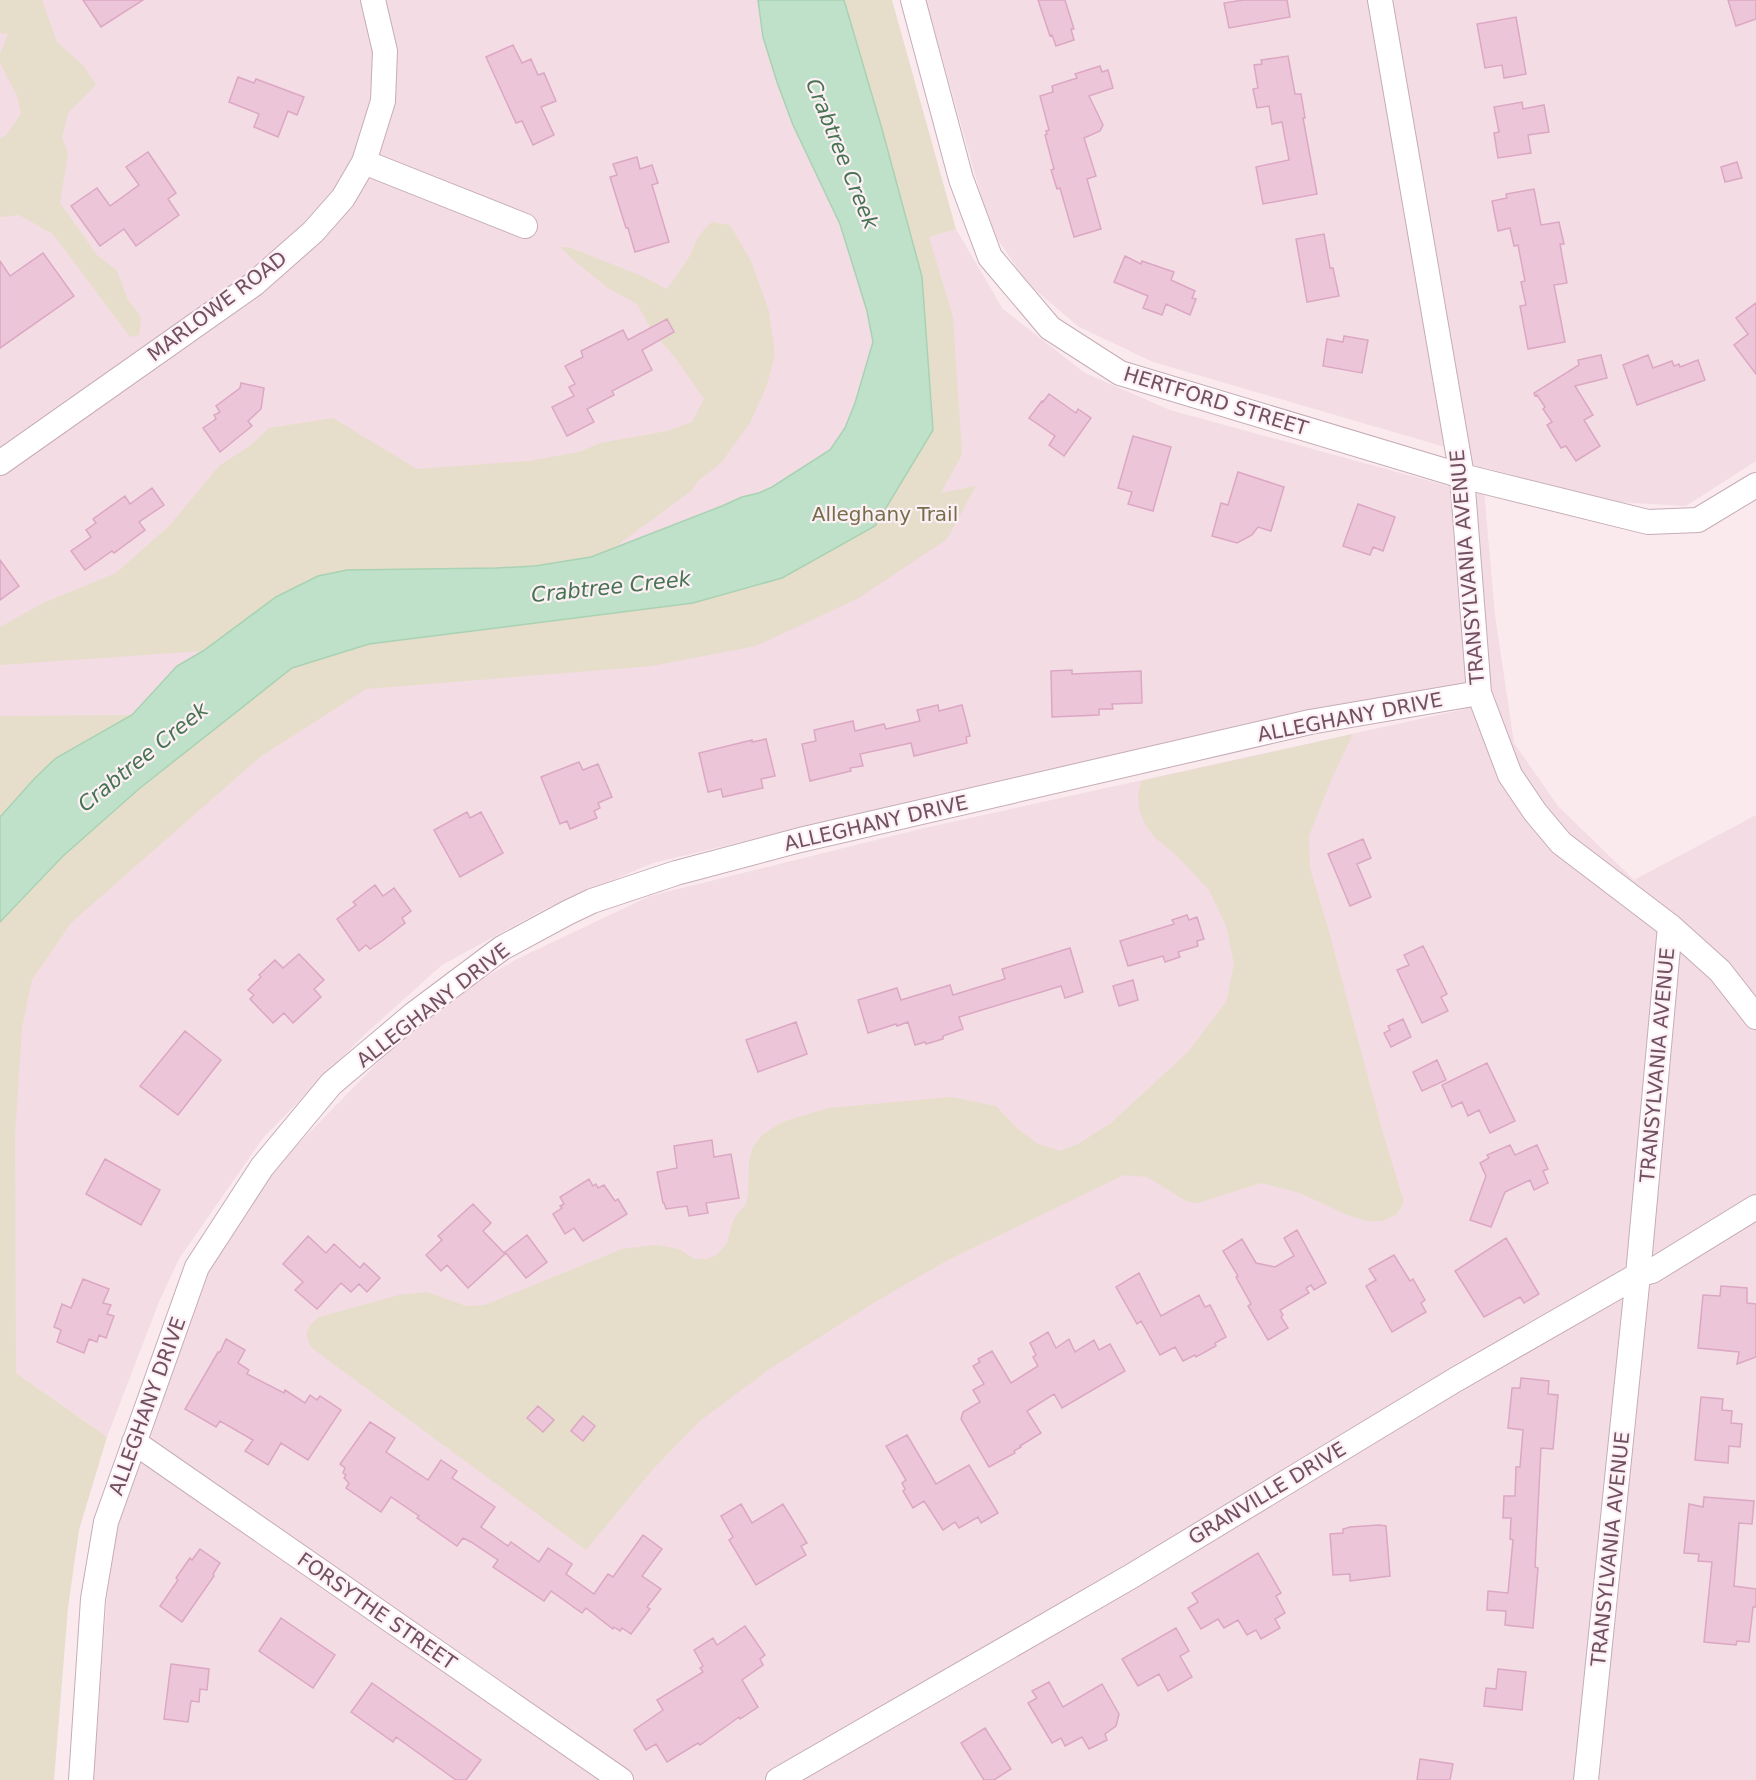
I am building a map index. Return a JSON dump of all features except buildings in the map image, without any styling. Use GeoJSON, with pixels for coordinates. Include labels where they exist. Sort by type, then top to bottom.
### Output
{"type":"FeatureCollection","features":[{"type":"Feature","properties":{"kind":"street","name":"MARLOWE ROAD"},"geometry":{"type":"LineString","coordinates":[[0,463],[254,284],[313,232],[343,198],[364,162],[382,101],[385,51],[373,0]]}},
{"type":"Feature","properties":{"kind":"street","name":"HERTFORD STREET"},"geometry":{"type":"LineString","coordinates":[[913,0],[960,179],[990,257],[1050,328],[1120,373],[1462,476],[1648,522],[1698,520],[1756,485]]}},
{"type":"Feature","properties":{"kind":"street","name":"TRANSYLVANIA AVENUE"},"geometry":{"type":"LineString","coordinates":[[1380,0],[1462,476],[1479,693],[1510,775],[1535,812],[1561,843],[1670,926],[1638,1275],[1586,1780]]}},
{"type":"Feature","properties":{"kind":"street"},"geometry":{"type":"LineString","coordinates":[[364,162],[525,226]]}},
{"type":"Feature","properties":{"kind":"street","name":"ALLEGHANY DRIVE"},"geometry":{"type":"LineString","coordinates":[[81,1780],[95,1588],[105,1522],[197,1267],[262,1167],[331,1084],[414,1014],[502,948],[567,913],[676,873],[777,846],[1310,722],[1479,693]]}},
{"type":"Feature","properties":{"kind":"street"},"geometry":{"type":"LineString","coordinates":[[1670,926],[1720,972],[1756,1017]]}},
{"type":"Feature","properties":{"kind":"street","name":"GRANVILLE DRIVE"},"geometry":{"type":"LineString","coordinates":[[778,1780],[1110,1589],[1455,1380],[1638,1275],[1652,1271],[1756,1207]]}},
{"type":"Feature","properties":{"kind":"street","name":"FORSYTHE STREET"},"geometry":{"type":"LineString","coordinates":[[134,1442],[621,1780]]}},
{"type":"Feature","properties":{"kind":"shaded area"},"geometry":{"type":"Polygon","coordinates":[[[0,0],[758,0],[763,37],[777,82],[793,125],[840,224],[867,311],[873,342],[855,403],[845,428],[830,450],[813,462],[759,493],[742,497],[591,557],[535,566],[203,651],[177,666],[132,715],[180,730],[700,579],[868,447],[900,245],[956,229],[1003,309],[1085,373],[1170,410],[1448,486],[1445,447],[1153,362],[1079,327],[1027,283],[990,228],[926,0],[1756,0],[1756,461],[1686,506],[1617,502],[1482,467],[1495,615],[1514,743],[1558,806],[1634,880],[1756,815],[1756,1780],[93,1780],[107,1597],[116,1532],[202,1282],[266,1177],[430,1009],[517,959],[650,896],[920,829],[1465,709],[1462,686],[796,829],[653,863],[545,909],[442,965],[363,1036],[263,1138],[179,1259],[159,1302],[107,1437],[16,1373],[0,1359],[0,0]]]}},
{"type":"Feature","properties":{"kind":"green space"},"geometry":{"type":"Polygon","coordinates":[[[0,0],[42,0],[57,42],[83,65],[96,85],[68,113],[62,138],[68,153],[60,203],[97,255],[117,271],[128,300],[141,317],[139,335],[130,337],[53,234],[19,215],[0,217],[0,139],[6,135],[21,114],[17,96],[0,63],[0,54],[8,34],[0,33],[0,0]]]}},
{"type":"Feature","properties":{"kind":"green space","name":"Alleghany Trail"},"geometry":{"type":"Polygon","coordinates":[[[780,0],[892,0],[956,229],[929,237],[953,317],[962,454],[941,493],[976,486],[947,539],[857,599],[756,646],[652,666],[366,689],[260,757],[71,923],[32,980],[22,1028],[15,1135],[16,1373],[107,1437],[79,1530],[68,1608],[54,1780],[0,1780],[0,873],[213,685],[635,571],[872,451],[893,325],[780,0]]]}},
{"type":"Feature","properties":{"kind":"green space"},"geometry":{"type":"Polygon","coordinates":[[[712,222],[730,225],[751,261],[769,311],[775,355],[767,385],[750,423],[721,463],[698,481],[691,491],[612,549],[591,557],[535,566],[347,570],[318,576],[276,597],[203,651],[0,665],[0,627],[43,603],[116,573],[169,526],[219,466],[251,445],[269,428],[333,418],[417,469],[529,461],[579,452],[600,443],[667,431],[692,422],[704,399],[676,359],[652,331],[637,304],[608,288],[560,247],[571,248],[642,276],[667,289],[689,257],[700,235],[712,222]]]}},
{"type":"Feature","properties":{"kind":"green space"},"geometry":{"type":"Polygon","coordinates":[[[132,715],[56,758],[0,817],[0,716],[132,715]]]}},
{"type":"Feature","properties":{"kind":"green space"},"geometry":{"type":"Polygon","coordinates":[[[1353,734],[1332,778],[1309,836],[1310,868],[1404,1202],[1397,1214],[1383,1221],[1366,1221],[1300,1193],[1261,1183],[1198,1203],[1188,1202],[1147,1177],[1124,1175],[948,1260],[875,1302],[771,1368],[700,1421],[653,1469],[586,1550],[313,1349],[307,1339],[308,1328],[319,1317],[399,1295],[427,1292],[466,1306],[485,1305],[622,1249],[656,1245],[679,1249],[694,1259],[707,1259],[717,1255],[727,1243],[737,1214],[746,1204],[749,1161],[752,1149],[761,1136],[782,1122],[828,1108],[951,1097],[996,1106],[1018,1129],[1038,1144],[1060,1151],[1078,1144],[1111,1123],[1188,1052],[1226,1002],[1234,964],[1226,926],[1209,890],[1174,853],[1155,838],[1146,826],[1139,810],[1138,794],[1141,781],[1353,734]]]}},
{"type":"Feature","properties":{"kind":"water","name":"Crabtree Creek"},"geometry":{"type":"Polygon","coordinates":[[[758,0],[844,0],[922,277],[933,430],[875,526],[782,578],[693,603],[369,644],[292,668],[140,788],[63,856],[0,922],[0,817],[56,758],[132,715],[177,666],[203,651],[276,597],[318,576],[347,570],[535,566],[591,557],[742,497],[759,493],[830,450],[845,428],[855,403],[873,342],[867,311],[840,224],[793,125],[777,82],[763,37],[758,0]]]}}]}
